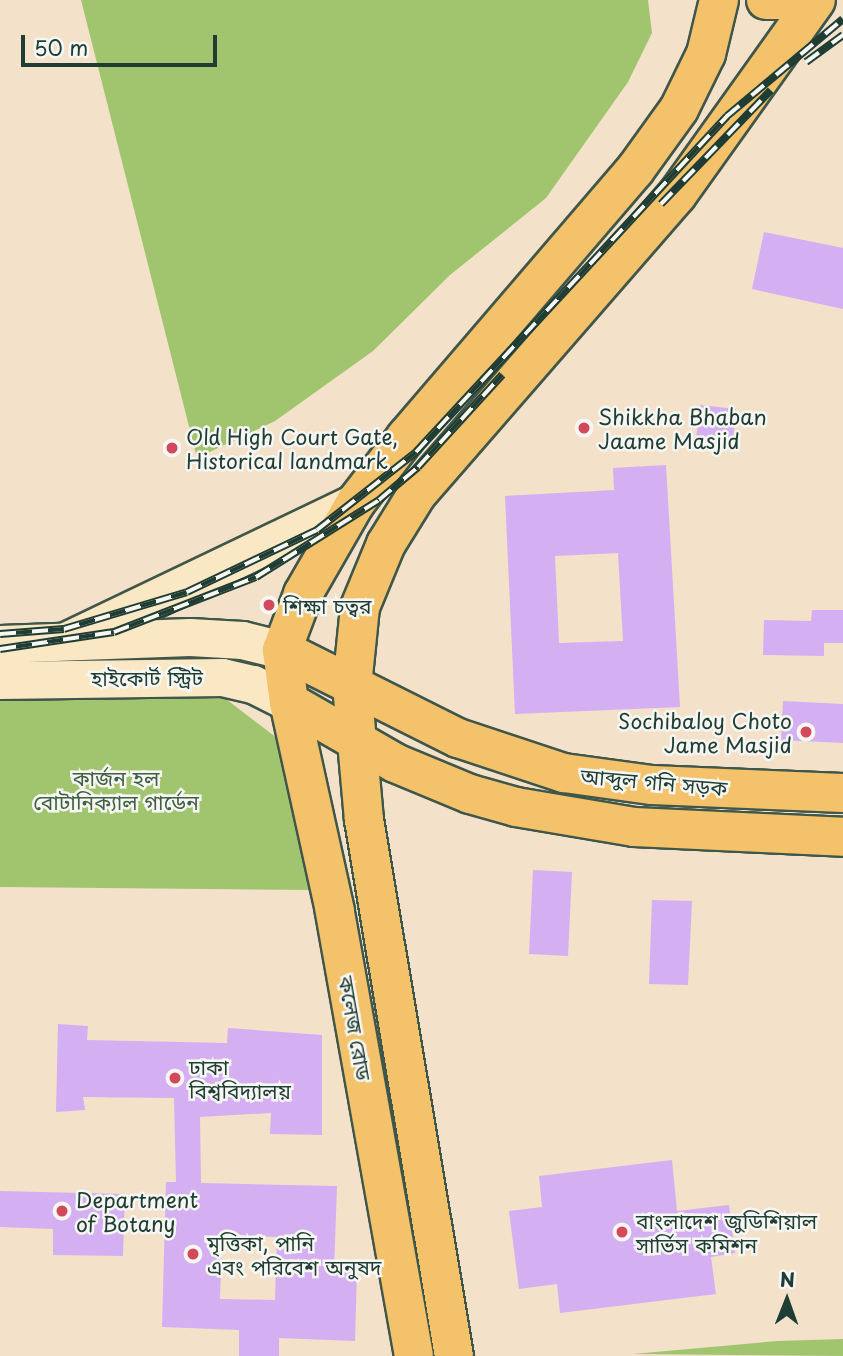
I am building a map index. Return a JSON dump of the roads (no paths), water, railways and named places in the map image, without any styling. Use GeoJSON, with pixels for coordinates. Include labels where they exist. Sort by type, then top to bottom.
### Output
{"type":"FeatureCollection","features":[{"type":"Feature","properties":{"kind":"main road"},"geometry":{"type":"LineString","coordinates":[[282,650],[303,594],[356,502],[664,131],[706,54],[719,0]]}},
{"type":"Feature","properties":{"kind":"main road"},"geometry":{"type":"LineString","coordinates":[[766,0],[789,0]]}},
{"type":"Feature","properties":{"kind":"main road","name":"কলেজ রোড"},"geometry":{"type":"LineString","coordinates":[[454,1356],[390,983],[357,743],[352,686],[356,628],[367,584],[412,502],[677,195],[816,0]]}},
{"type":"Feature","properties":{"kind":"main road"},"geometry":{"type":"LineString","coordinates":[[68,640],[356,502]]}},
{"type":"Feature","properties":{"kind":"main road","name":"হাইকোর্ট স্ট্রিট"},"geometry":{"type":"LineString","coordinates":[[0,644],[190,637],[242,640],[282,650]]}},
{"type":"Feature","properties":{"kind":"main road","name":"কলেজ রোড"},"geometry":{"type":"LineString","coordinates":[[282,650],[289,702],[335,911],[414,1356]]}},
{"type":"Feature","properties":{"kind":"main road","name":"আব্দুল গনি সড়ক"},"geometry":{"type":"LineString","coordinates":[[282,650],[458,738],[564,773],[652,785],[843,793]]}},
{"type":"Feature","properties":{"kind":"main road","name":"হাইকোর্ট স্ট্রিট"},"geometry":{"type":"LineString","coordinates":[[0,680],[222,677],[253,684],[289,702]]}},
{"type":"Feature","properties":{"kind":"main road","name":"আব্দুল গনি সড়ক"},"geometry":{"type":"LineString","coordinates":[[289,702],[357,743],[470,794],[571,819],[634,827],[843,837]]}},
{"type":"Feature","properties":{"kind":"railway"},"geometry":{"type":"LineString","coordinates":[[0,634],[64,629],[187,592],[317,530],[416,452],[727,116],[843,19]]}},
{"type":"Feature","properties":{"kind":"railway"},"geometry":{"type":"LineString","coordinates":[[806,62],[843,35]]}},
{"type":"Feature","properties":{"kind":"railway"},"geometry":{"type":"LineString","coordinates":[[661,204],[771,90]]}},
{"type":"Feature","properties":{"kind":"railway"},"geometry":{"type":"LineString","coordinates":[[0,649],[114,632],[256,577],[379,500],[418,467],[502,375]]}},
{"type":"Feature","properties":{"kind":"place","name":"Shikkha Bhaban Jaame Masjid"},"geometry":{"type":"Point","coordinates":[584,428]}},
{"type":"Feature","properties":{"kind":"place","name":"Old High Court Gate, Historical landmark"},"geometry":{"type":"Point","coordinates":[172,448]}},
{"type":"Feature","properties":{"kind":"place","name":"শিক্ষা চত্বর"},"geometry":{"type":"Point","coordinates":[269,605]}},
{"type":"Feature","properties":{"kind":"place","name":"Sochibaloy Choto Jame Masjid"},"geometry":{"type":"Point","coordinates":[806,732]}},
{"type":"Feature","properties":{"kind":"place","name":"ঢাকা বিশ্ববিদ্যালয়"},"geometry":{"type":"Point","coordinates":[175,1078]}},
{"type":"Feature","properties":{"kind":"place","name":"Department of Botany"},"geometry":{"type":"Point","coordinates":[62,1211]}},
{"type":"Feature","properties":{"kind":"place","name":"বাংলাদেশ জুডিশিয়াল সার্ভিস কমিশন"},"geometry":{"type":"Point","coordinates":[622,1232]}},
{"type":"Feature","properties":{"kind":"place","name":"মৃত্তিকা, পানি এবং পরিবেশ অনুষদ"},"geometry":{"type":"Point","coordinates":[193,1254]}},
{"type":"Feature","properties":{"kind":"park label","name":"কার্জন হল বোটানিক্যাল গার্ডেন"},"geometry":{"type":"Point","coordinates":[116,789]}}]}
